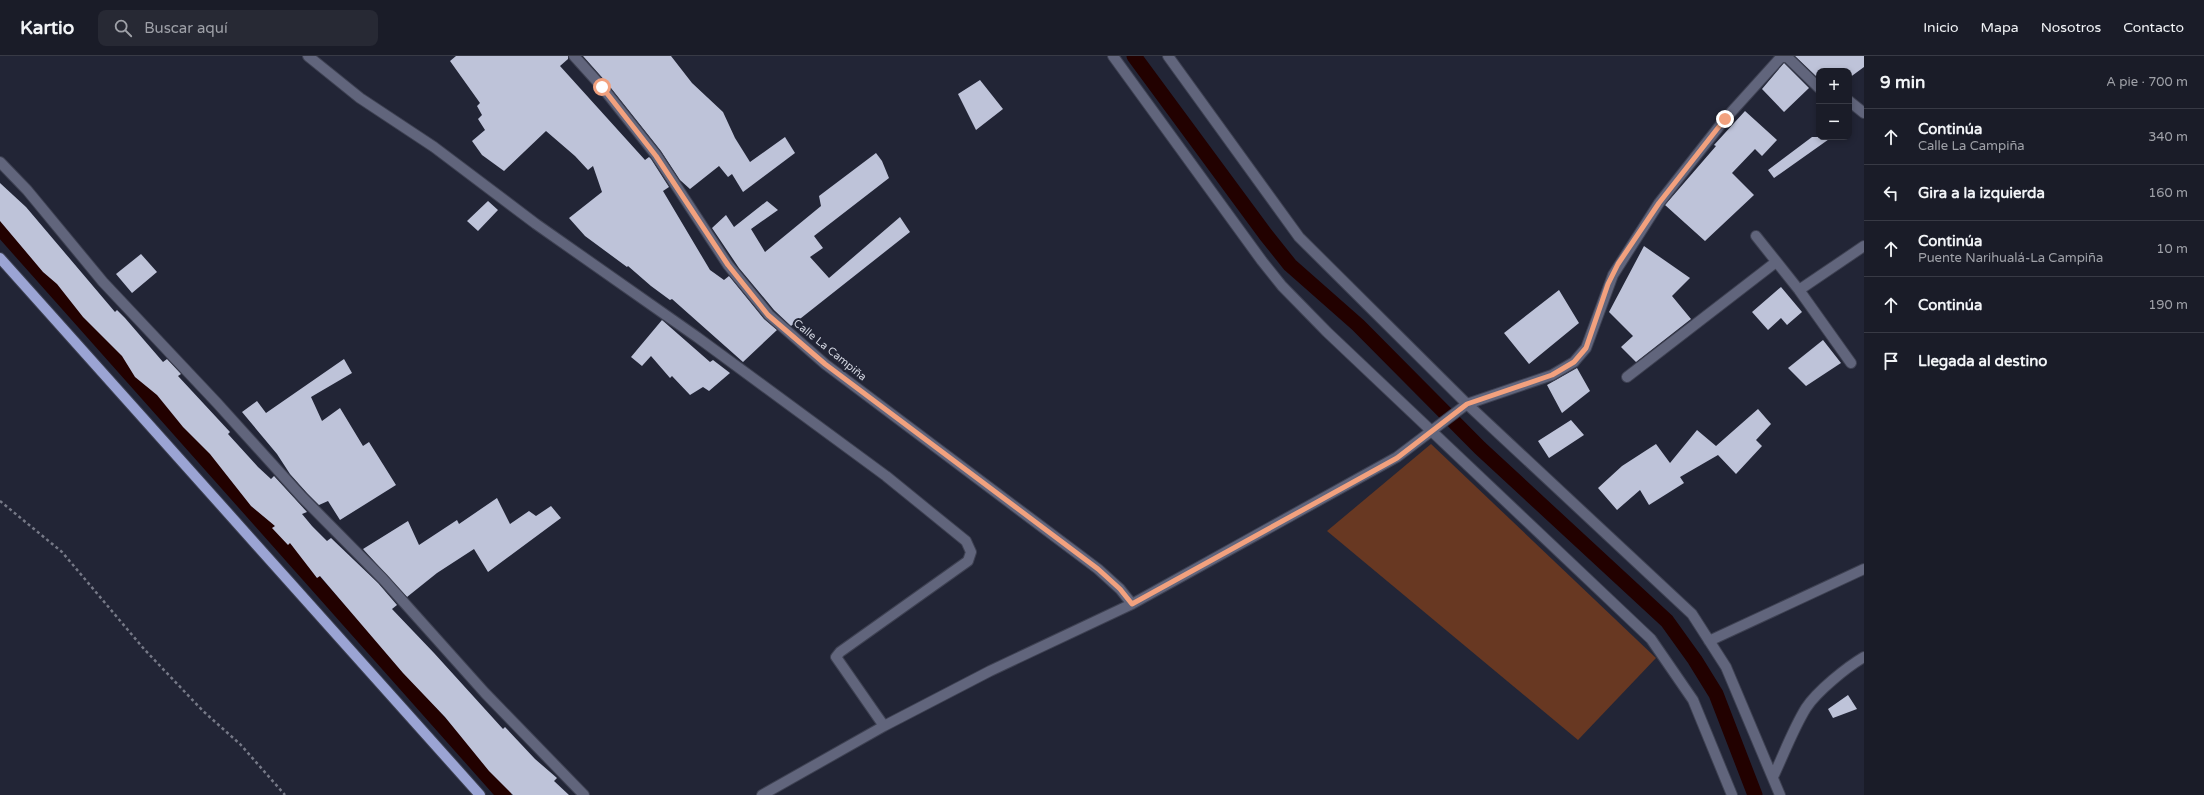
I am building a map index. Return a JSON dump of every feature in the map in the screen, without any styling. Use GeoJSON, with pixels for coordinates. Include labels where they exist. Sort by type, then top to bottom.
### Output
{"type":"FeatureCollection","features":[{"type":"Feature","properties":{"kind":"main road"},"geometry":{"type":"LineString","coordinates":[[0,258],[480,795]]}},
{"type":"Feature","properties":{"kind":"street"},"geometry":{"type":"LineString","coordinates":[[308,56],[360,98],[434,147],[536,224],[697,337],[886,476],[966,541],[971,552],[968,562],[840,652],[836,657],[884,726]]}},
{"type":"Feature","properties":{"kind":"street","name":"Calle La Campiña"},"geometry":{"type":"LineString","coordinates":[[574,56],[602,87],[656,156],[728,265],[768,315],[825,364],[1098,569],[1120,589],[1132,604]]}},
{"type":"Feature","properties":{"kind":"street"},"geometry":{"type":"LineString","coordinates":[[1113,56],[1282,286],[1327,332],[1435,428],[1651,639],[1693,700],[1732,795]]}},
{"type":"Feature","properties":{"kind":"street"},"geometry":{"type":"LineString","coordinates":[[1168,56],[1299,237],[1467,404],[1692,614],[1726,667],[1780,795]]}},
{"type":"Feature","properties":{"kind":"street"},"geometry":{"type":"LineString","coordinates":[[762,795],[884,726],[990,671],[1132,604],[1397,458],[1467,404],[1552,375],[1568,367],[1581,357],[1586,348],[1608,284],[1622,258],[1688,163],[1725,119],[1782,56]]}},
{"type":"Feature","properties":{"kind":"street"},"geometry":{"type":"LineString","coordinates":[[1786,56],[1816,85]]}},
{"type":"Feature","properties":{"kind":"street"},"geometry":{"type":"LineString","coordinates":[[1852,103],[1864,113]]}},
{"type":"Feature","properties":{"kind":"street"},"geometry":{"type":"LineString","coordinates":[[0,162],[27,190],[103,282],[217,403],[302,497],[383,579],[485,693],[584,795]]}},
{"type":"Feature","properties":{"kind":"street"},"geometry":{"type":"LineString","coordinates":[[1756,236],[1799,290],[1851,363]]}},
{"type":"Feature","properties":{"kind":"street"},"geometry":{"type":"LineString","coordinates":[[1799,290],[1864,246]]}},
{"type":"Feature","properties":{"kind":"street"},"geometry":{"type":"LineString","coordinates":[[1627,377],[1776,262]]}},
{"type":"Feature","properties":{"kind":"street"},"geometry":{"type":"LineString","coordinates":[[1709,641],[1864,569]]}},
{"type":"Feature","properties":{"kind":"street"},"geometry":{"type":"LineString","coordinates":[[1773,777],[1807,707],[1818,694],[1864,657]]}},
{"type":"Feature","properties":{"kind":"path"},"geometry":{"type":"LineString","coordinates":[[0,501],[62,552],[144,649],[203,711],[240,744],[285,795]]}},
{"type":"Feature","properties":{"kind":"shaded area"},"geometry":{"type":"Polygon","coordinates":[[[1431,444],[1656,658],[1578,740],[1327,531],[1431,444]]]}},
{"type":"Feature","properties":{"kind":"building"},"geometry":{"type":"Polygon","coordinates":[[[456,56],[568,56],[568,59],[560,66],[645,160],[649,157],[651,159],[669,187],[663,191],[710,270],[724,280],[729,276],[764,319],[777,330],[743,362],[672,299],[670,300],[628,266],[627,267],[585,236],[569,218],[602,192],[593,166],[588,170],[575,156],[546,131],[504,171],[482,155],[472,141],[485,130],[478,119],[482,115],[477,106],[480,103],[450,61],[456,56]]]}},
{"type":"Feature","properties":{"kind":"building"},"geometry":{"type":"Polygon","coordinates":[[[583,56],[671,56],[692,83],[723,112],[735,138],[750,162],[785,137],[795,153],[743,192],[732,174],[728,177],[719,166],[690,189],[680,180],[661,151],[607,83],[583,56]]]}},
{"type":"Feature","properties":{"kind":"building"},"geometry":{"type":"Polygon","coordinates":[[[1795,56],[1864,56],[1864,67],[1852,76],[1852,68],[1816,68],[1816,76],[1795,56]]]}},
{"type":"Feature","properties":{"kind":"building"},"geometry":{"type":"Polygon","coordinates":[[[1784,63],[1809,88],[1784,112],[1762,89],[1784,63]]]}},
{"type":"Feature","properties":{"kind":"building"},"geometry":{"type":"Polygon","coordinates":[[[980,80],[1003,109],[976,130],[958,94],[980,80]]]}},
{"type":"Feature","properties":{"kind":"building"},"geometry":{"type":"Polygon","coordinates":[[[1745,111],[1777,140],[1762,156],[1755,149],[1732,173],[1754,195],[1705,241],[1665,205],[1716,146],[1714,145],[1745,111]]]}},
{"type":"Feature","properties":{"kind":"building"},"geometry":{"type":"Polygon","coordinates":[[[1812,137],[1816,137],[1816,140],[1828,140],[1774,178],[1768,170],[1812,137]]]}},
{"type":"Feature","properties":{"kind":"building"},"geometry":{"type":"Polygon","coordinates":[[[876,153],[882,161],[889,178],[814,236],[823,248],[810,257],[829,278],[900,217],[910,232],[791,326],[774,310],[739,268],[712,228],[726,215],[734,227],[767,201],[778,210],[751,229],[765,252],[821,206],[819,196],[876,153]]]}},
{"type":"Feature","properties":{"kind":"building"},"geometry":{"type":"Polygon","coordinates":[[[0,183],[26,207],[115,312],[117,310],[125,318],[163,362],[167,359],[181,374],[178,376],[230,432],[228,434],[258,467],[271,479],[274,476],[307,512],[302,514],[312,526],[327,541],[331,538],[378,583],[397,605],[392,609],[503,729],[505,727],[535,759],[557,778],[554,781],[569,795],[513,795],[489,771],[445,717],[403,673],[320,576],[317,578],[290,543],[288,545],[272,528],[275,526],[251,506],[210,454],[183,427],[157,395],[135,377],[122,356],[83,317],[57,284],[43,272],[0,221],[0,183]]]}},
{"type":"Feature","properties":{"kind":"building"},"geometry":{"type":"Polygon","coordinates":[[[488,201],[498,210],[478,231],[467,221],[488,201]]]}},
{"type":"Feature","properties":{"kind":"building"},"geometry":{"type":"Polygon","coordinates":[[[1644,246],[1690,278],[1672,296],[1691,319],[1636,362],[1621,347],[1633,336],[1609,312],[1644,246]]]}},
{"type":"Feature","properties":{"kind":"building"},"geometry":{"type":"Polygon","coordinates":[[[141,254],[157,272],[132,293],[116,274],[141,254]]]}},
{"type":"Feature","properties":{"kind":"building"},"geometry":{"type":"Polygon","coordinates":[[[1781,287],[1802,312],[1787,325],[1781,318],[1768,330],[1752,312],[1781,287]]]}},
{"type":"Feature","properties":{"kind":"building"},"geometry":{"type":"Polygon","coordinates":[[[1559,290],[1579,323],[1529,364],[1504,333],[1559,290]]]}},
{"type":"Feature","properties":{"kind":"building"},"geometry":{"type":"Polygon","coordinates":[[[662,320],[710,362],[713,360],[730,373],[709,391],[703,387],[690,395],[672,376],[670,378],[651,356],[642,366],[631,357],[662,320]]]}},
{"type":"Feature","properties":{"kind":"building"},"geometry":{"type":"Polygon","coordinates":[[[1823,340],[1841,363],[1806,386],[1788,368],[1823,340]]]}},
{"type":"Feature","properties":{"kind":"building"},"geometry":{"type":"Polygon","coordinates":[[[344,359],[352,373],[311,397],[322,421],[340,408],[363,446],[369,442],[396,485],[340,520],[328,501],[319,505],[307,493],[290,474],[277,454],[242,412],[257,401],[266,413],[344,359]]]}},
{"type":"Feature","properties":{"kind":"building"},"geometry":{"type":"Polygon","coordinates":[[[1577,368],[1590,391],[1562,413],[1547,385],[1577,368]]]}},
{"type":"Feature","properties":{"kind":"building"},"geometry":{"type":"Polygon","coordinates":[[[1758,409],[1771,424],[1756,440],[1762,446],[1736,474],[1718,455],[1680,477],[1684,483],[1649,505],[1640,490],[1617,510],[1598,488],[1622,466],[1656,444],[1670,463],[1697,430],[1716,446],[1758,409]]]}},
{"type":"Feature","properties":{"kind":"building"},"geometry":{"type":"Polygon","coordinates":[[[1571,420],[1584,435],[1549,458],[1538,441],[1571,420]]]}},
{"type":"Feature","properties":{"kind":"building"},"geometry":{"type":"Polygon","coordinates":[[[497,498],[510,524],[529,511],[536,516],[551,506],[561,518],[488,572],[474,549],[437,573],[407,597],[363,549],[408,521],[419,545],[457,520],[459,524],[497,498]]]}},
{"type":"Feature","properties":{"kind":"building"},"geometry":{"type":"Polygon","coordinates":[[[1848,695],[1857,709],[1833,718],[1828,709],[1848,695]]]}},
{"type":"Feature","properties":{"kind":"waterway"},"geometry":{"type":"LineString","coordinates":[[1134,56],[1266,235],[1290,265],[1358,325],[1480,448],[1667,621],[1695,660],[1716,694],[1755,795]]}},
{"type":"Feature","properties":{"kind":"waterway"},"geometry":{"type":"LineString","coordinates":[[0,228],[504,795]]}},
{"type":"Feature","properties":{"kind":"route"},"geometry":{"type":"LineString","coordinates":[[602,87],[656,156],[728,265],[750,295],[768,315],[825,364],[1098,569],[1120,589],[1132,604],[1397,458],[1467,404],[1552,375],[1568,367],[1581,357],[1586,348],[1608,284],[1618,264],[1688,163],[1725,119]]}}]}
